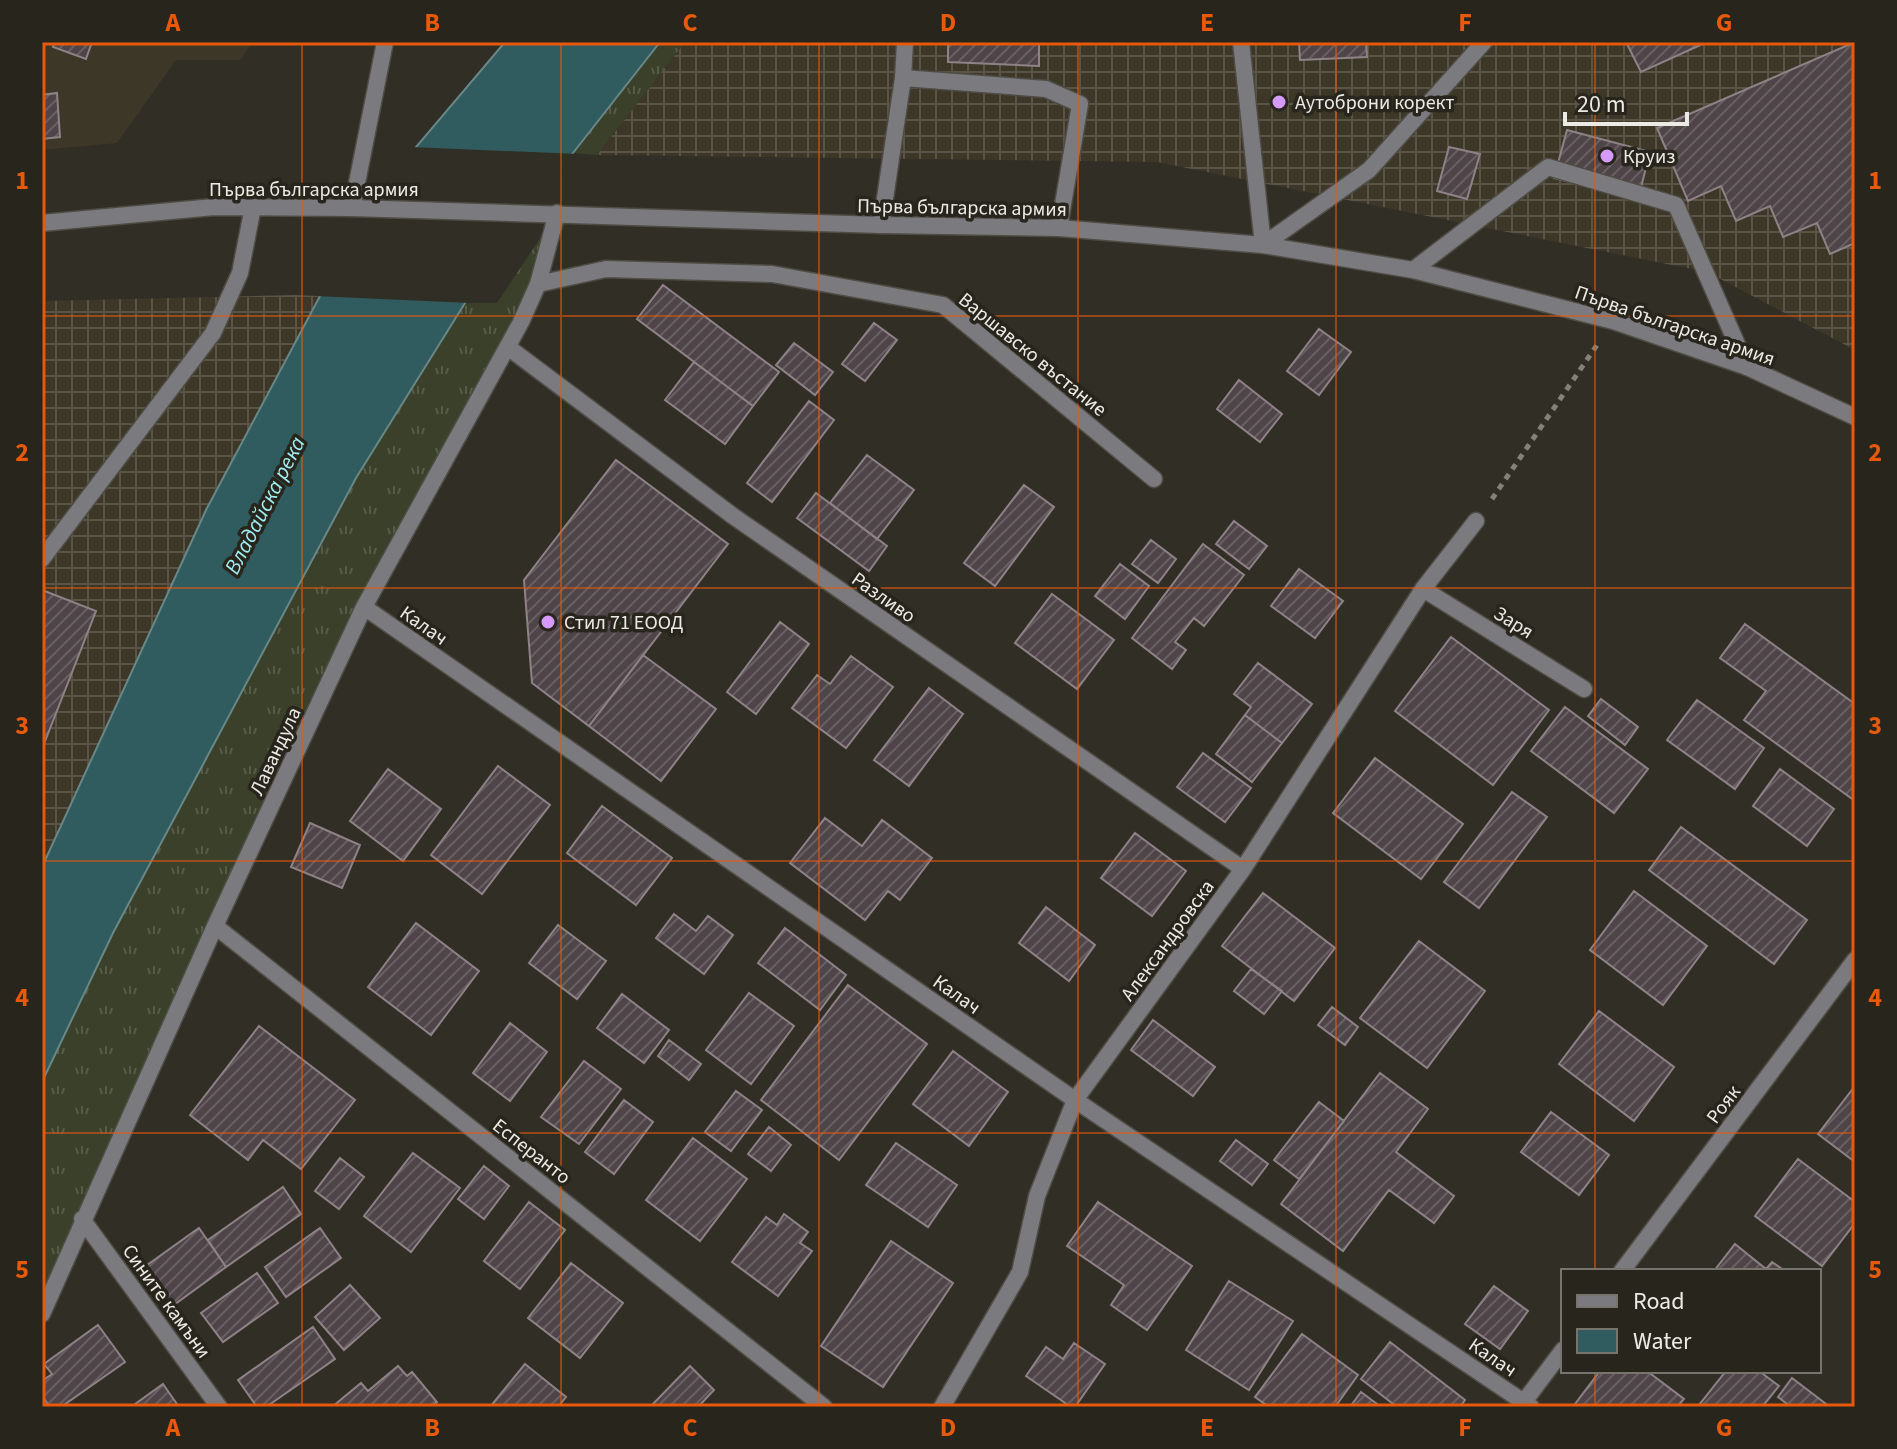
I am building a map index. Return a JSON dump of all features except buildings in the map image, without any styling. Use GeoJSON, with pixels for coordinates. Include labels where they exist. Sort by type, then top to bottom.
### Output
{"type":"FeatureCollection","features":[{"type":"Feature","properties":{"kind":"street"},"geometry":{"type":"LineString","coordinates":[[352,208],[385,42]]}},
{"type":"Feature","properties":{"kind":"street"},"geometry":{"type":"LineString","coordinates":[[881,225],[903,78],[905,42]]}},
{"type":"Feature","properties":{"kind":"street"},"geometry":{"type":"LineString","coordinates":[[1241,42],[1263,245],[1369,170],[1484,42]]}},
{"type":"Feature","properties":{"kind":"street"},"geometry":{"type":"LineString","coordinates":[[903,78],[1046,89],[1080,104],[1059,228]]}},
{"type":"Feature","properties":{"kind":"street"},"geometry":{"type":"LineString","coordinates":[[1413,270],[1548,167],[1676,205],[1747,367]]}},
{"type":"Feature","properties":{"kind":"street","name":"Първа българска армия"},"geometry":{"type":"LineString","coordinates":[[42,223],[214,207],[352,208],[1059,228],[1263,245],[1413,270],[1613,321],[1747,367],[1855,417]]}},
{"type":"Feature","properties":{"kind":"street"},"geometry":{"type":"LineString","coordinates":[[42,559],[213,333],[240,273],[253,207]]}},
{"type":"Feature","properties":{"kind":"street","name":"Лавандула"},"geometry":{"type":"LineString","coordinates":[[42,1314],[215,926],[364,607],[509,348],[538,284],[557,213]]}},
{"type":"Feature","properties":{"kind":"street","name":"Варшавско въстание"},"geometry":{"type":"LineString","coordinates":[[538,284],[606,269],[772,274],[943,305],[1154,479]]}},
{"type":"Feature","properties":{"kind":"street","name":"Разливо"},"geometry":{"type":"LineString","coordinates":[[509,348],[733,516],[1243,869]]}},
{"type":"Feature","properties":{"kind":"street","name":"Александровска"},"geometry":{"type":"LineString","coordinates":[[942,1407],[1020,1272],[1037,1196],[1075,1100],[1243,869],[1423,589],[1476,521]]}},
{"type":"Feature","properties":{"kind":"street","name":"Заря"},"geometry":{"type":"LineString","coordinates":[[1423,589],[1584,689]]}},
{"type":"Feature","properties":{"kind":"street","name":"Калач"},"geometry":{"type":"LineString","coordinates":[[364,607],[1075,1100],[1525,1405]]}},
{"type":"Feature","properties":{"kind":"street","name":"Есперанто"},"geometry":{"type":"LineString","coordinates":[[215,926],[824,1407]]}},
{"type":"Feature","properties":{"kind":"street","name":"Рояк"},"geometry":{"type":"LineString","coordinates":[[1623,1269],[1855,960]]}},
{"type":"Feature","properties":{"kind":"street","name":"Сините камъни"},"geometry":{"type":"LineString","coordinates":[[82,1219],[219,1407]]}},
{"type":"Feature","properties":{"kind":"street"},"geometry":{"type":"LineString","coordinates":[[1525,1405],[1561,1353]]}},
{"type":"Feature","properties":{"kind":"path"},"geometry":{"type":"LineString","coordinates":[[1476,521],[1613,321]]}},
{"type":"Feature","properties":{"kind":"shaded area"},"geometry":{"type":"Polygon","coordinates":[[[42,42],[253,42],[240,60],[176,60],[117,143],[42,150],[42,42]]]}},
{"type":"Feature","properties":{"kind":"shaded area"},"geometry":{"type":"Polygon","coordinates":[[[685,42],[1855,42],[1855,350],[1707,272],[1157,162],[597,155],[685,42]]]}},
{"type":"Feature","properties":{"kind":"shaded area"},"geometry":{"type":"Polygon","coordinates":[[[320,296],[206,510],[42,867],[42,301],[320,296]]]}},
{"type":"Feature","properties":{"kind":"green space"},"geometry":{"type":"Polygon","coordinates":[[[660,42],[685,42],[597,155],[573,153],[660,42]]]}},
{"type":"Feature","properties":{"kind":"green space"},"geometry":{"type":"Polygon","coordinates":[[[557,213],[538,284],[364,607],[42,1314],[42,1082],[113,933],[356,478],[465,303],[497,303],[557,213]]]}},
{"type":"Feature","properties":{"kind":"water","name":"Владайска река"},"geometry":{"type":"Polygon","coordinates":[[[505,42],[660,42],[573,153],[465,303],[356,478],[113,933],[42,1082],[42,867],[206,510],[320,296],[416,147],[505,42]]]}},
{"type":"Feature","properties":{"kind":"pier"},"geometry":{"type":"Polygon","coordinates":[[[411,147],[578,154],[470,303],[315,296],[411,147]]]}},
{"type":"Feature","properties":{"kind":"place","name":"Аутоброни корект"},"geometry":{"type":"Point","coordinates":[1279,102]}},
{"type":"Feature","properties":{"kind":"place","name":"Круиз"},"geometry":{"type":"Point","coordinates":[1607,156]}},
{"type":"Feature","properties":{"kind":"place","name":"Стил 71 ЕООД"},"geometry":{"type":"Point","coordinates":[548,622]}}]}
